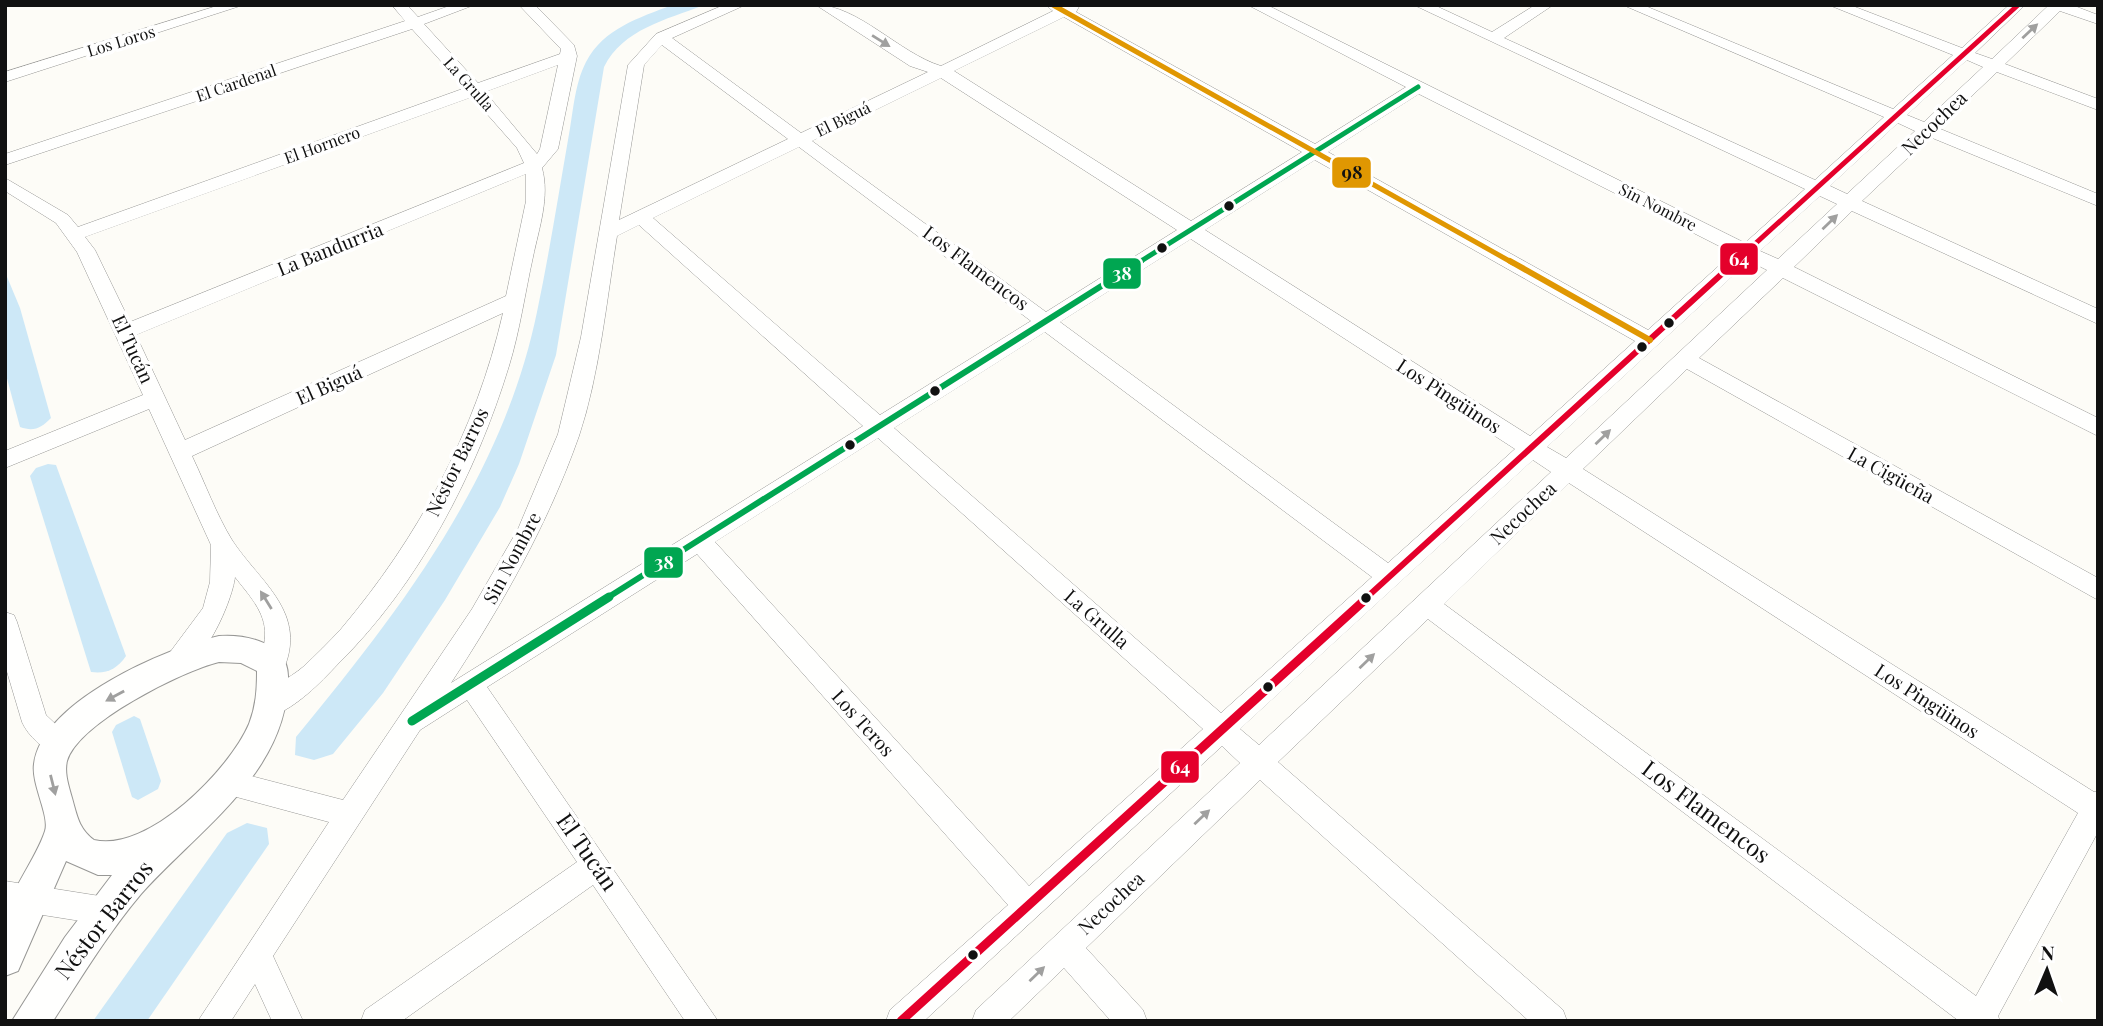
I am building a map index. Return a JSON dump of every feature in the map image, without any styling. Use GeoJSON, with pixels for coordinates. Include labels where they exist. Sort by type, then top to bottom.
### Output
{"type":"FeatureCollection","features":[{"type":"Feature","properties":{"kind":"street","name":"Los Loros"},"geometry":{"type":"LineString","coordinates":[[5,77],[236,5]]}},
{"type":"Feature","properties":{"kind":"street","name":"La Grulla"},"geometry":{"type":"LineString","coordinates":[[399,5],[525,146],[536,166]]}},
{"type":"Feature","properties":{"kind":"street","name":"El Cardenal"},"geometry":{"type":"LineString","coordinates":[[5,160],[467,5]]}},
{"type":"Feature","properties":{"kind":"street"},"geometry":{"type":"LineString","coordinates":[[526,5],[565,41],[569,56],[549,149],[536,166]]}},
{"type":"Feature","properties":{"kind":"street"},"geometry":{"type":"LineString","coordinates":[[662,37],[737,5]]}},
{"type":"Feature","properties":{"kind":"street","name":"Los Pingüinos"},"geometry":{"type":"LineString","coordinates":[[823,5],[916,63],[942,71],[2097,808]]}},
{"type":"Feature","properties":{"kind":"street","name":"Los Pingüinos"},"geometry":{"type":"LineString","coordinates":[[849,5],[930,56],[942,71]]}},
{"type":"Feature","properties":{"kind":"street","name":"Sin Nombre"},"geometry":{"type":"LineString","coordinates":[[1255,5],[2098,428]]}},
{"type":"Feature","properties":{"kind":"street"},"geometry":{"type":"LineString","coordinates":[[1421,5],[2098,317]]}},
{"type":"Feature","properties":{"kind":"street"},"geometry":{"type":"LineString","coordinates":[[1493,38],[1546,5]]}},
{"type":"Feature","properties":{"kind":"street"},"geometry":{"type":"LineString","coordinates":[[1630,5],[2098,201]]}},
{"type":"Feature","properties":{"kind":"street"},"geometry":{"type":"LineString","coordinates":[[1836,5],[2098,105]]}},
{"type":"Feature","properties":{"kind":"street","name":"Necochea"},"geometry":{"type":"LineString","coordinates":[[901,1021],[2018,5]]}},
{"type":"Feature","properties":{"kind":"street"},"geometry":{"type":"LineString","coordinates":[[2058,5],[2098,20]]}},
{"type":"Feature","properties":{"kind":"street","name":"Necochea"},"geometry":{"type":"LineString","coordinates":[[987,1021],[2058,5]]}},
{"type":"Feature","properties":{"kind":"street"},"geometry":{"type":"LineString","coordinates":[[1065,7],[1315,152],[1650,340]]}},
{"type":"Feature","properties":{"kind":"street","name":"El Biguá"},"geometry":{"type":"LineString","coordinates":[[608,233],[942,71],[1065,7]]}},
{"type":"Feature","properties":{"kind":"street","name":"Los Flamencos"},"geometry":{"type":"LineString","coordinates":[[662,37],[1390,577]]}},
{"type":"Feature","properties":{"kind":"street","name":"Sin Nombre"},"geometry":{"type":"LineString","coordinates":[[214,1021],[507,573],[549,486],[569,434],[583,381],[635,65],[650,46],[662,37]]}},
{"type":"Feature","properties":{"kind":"street","name":"El Hornero"},"geometry":{"type":"LineString","coordinates":[[75,234],[569,56]]}},
{"type":"Feature","properties":{"kind":"street"},"geometry":{"type":"LineString","coordinates":[[412,721],[1418,87]]}},
{"type":"Feature","properties":{"kind":"street","name":"Néstor Barros"},"geometry":{"type":"LineString","coordinates":[[272,705],[302,686],[345,643],[382,594],[433,515],[465,454],[499,368],[536,191],[536,166]]}},
{"type":"Feature","properties":{"kind":"street","name":"La Bandurria"},"geometry":{"type":"LineString","coordinates":[[125,332],[536,166]]}},
{"type":"Feature","properties":{"kind":"street","name":"El Tucán"},"geometry":{"type":"LineString","coordinates":[[5,184],[44,206],[75,234],[86,250],[223,545],[271,606],[278,633],[273,665]]}},
{"type":"Feature","properties":{"kind":"street","name":"La Grulla"},"geometry":{"type":"LineString","coordinates":[[641,217],[1552,1021]]}},
{"type":"Feature","properties":{"kind":"street","name":"El Biguá"},"geometry":{"type":"LineString","coordinates":[[180,452],[515,300]]}},
{"type":"Feature","properties":{"kind":"street","name":"La Cigüeña"},"geometry":{"type":"LineString","coordinates":[[1685,359],[2098,590]]}},
{"type":"Feature","properties":{"kind":"street"},"geometry":{"type":"LineString","coordinates":[[5,460],[156,398]]}},
{"type":"Feature","properties":{"kind":"street","name":"Los Teros"},"geometry":{"type":"LineString","coordinates":[[699,540],[1028,906]]}},
{"type":"Feature","properties":{"kind":"street","name":"El Tucán"},"geometry":{"type":"LineString","coordinates":[[175,663],[205,630],[222,597],[223,545]]}},
{"type":"Feature","properties":{"kind":"street","name":"Los Flamencos"},"geometry":{"type":"LineString","coordinates":[[1426,604],[1982,1020]]}},
{"type":"Feature","properties":{"kind":"street"},"geometry":{"type":"LineString","coordinates":[[6,626],[36,722],[58,743],[70,728],[92,709],[175,663],[218,649],[240,649],[259,654],[273,665]]}},
{"type":"Feature","properties":{"kind":"street","name":"Néstor Barros"},"geometry":{"type":"LineString","coordinates":[[30,1021],[106,911],[183,825],[228,783],[246,760],[272,705],[275,683],[273,665]]}},
{"type":"Feature","properties":{"kind":"street","name":"El Tucán"},"geometry":{"type":"LineString","coordinates":[[470,684],[703,1021]]}},
{"type":"Feature","properties":{"kind":"street","name":"Néstor Barros"},"geometry":{"type":"LineString","coordinates":[[58,743],[51,758],[50,774],[64,828],[73,846],[89,856],[111,858],[159,842],[183,825]]}},
{"type":"Feature","properties":{"kind":"street"},"geometry":{"type":"LineString","coordinates":[[228,783],[350,815]]}},
{"type":"Feature","properties":{"kind":"street"},"geometry":{"type":"LineString","coordinates":[[1982,1020],[2097,808]]}},
{"type":"Feature","properties":{"kind":"street"},"geometry":{"type":"LineString","coordinates":[[5,958],[19,896],[64,828]]}},
{"type":"Feature","properties":{"kind":"street"},"geometry":{"type":"LineString","coordinates":[[376,1021],[596,866]]}},
{"type":"Feature","properties":{"kind":"street"},"geometry":{"type":"LineString","coordinates":[[19,896],[106,911]]}},
{"type":"Feature","properties":{"kind":"street"},"geometry":{"type":"LineString","coordinates":[[1065,947],[1132,1021]]}},
{"type":"Feature","properties":{"kind":"street"},"geometry":{"type":"LineString","coordinates":[[257,955],[288,1021]]}},
{"type":"Feature","properties":{"kind":"water"},"geometry":{"type":"Polygon","coordinates":[[[672,5],[704,5],[647,27],[634,35],[622,43],[604,67],[556,355],[519,464],[500,507],[445,600],[383,693],[333,754],[314,760],[295,755],[296,737],[373,641],[443,539],[500,430],[521,372],[537,312],[574,100],[586,62],[612,32],[672,5]]]}},
{"type":"Feature","properties":{"kind":"water"},"geometry":{"type":"Polygon","coordinates":[[[5,272],[20,308],[51,418],[33,429],[20,427],[5,371],[5,272]]]}},
{"type":"Feature","properties":{"kind":"water"},"geometry":{"type":"Polygon","coordinates":[[[48,464],[56,465],[126,656],[107,671],[91,672],[30,476],[36,468],[48,464]]]}},
{"type":"Feature","properties":{"kind":"water"},"geometry":{"type":"Polygon","coordinates":[[[134,716],[140,719],[161,781],[158,789],[138,800],[132,797],[112,732],[116,725],[134,716]]]}},
{"type":"Feature","properties":{"kind":"water"},"geometry":{"type":"Polygon","coordinates":[[[247,823],[267,828],[269,844],[147,1021],[93,1021],[227,833],[247,823]]]}},
{"type":"Feature","properties":{"kind":"transit line","name":"98"},"geometry":{"type":"LineString","coordinates":[[1053,5],[1650,340]]}},
{"type":"Feature","properties":{"kind":"transit line","name":"64"},"geometry":{"type":"LineString","coordinates":[[901,1021],[2018,5]]}},
{"type":"Feature","properties":{"kind":"transit line","name":"38"},"geometry":{"type":"LineString","coordinates":[[412,721],[1418,87]]}}]}
